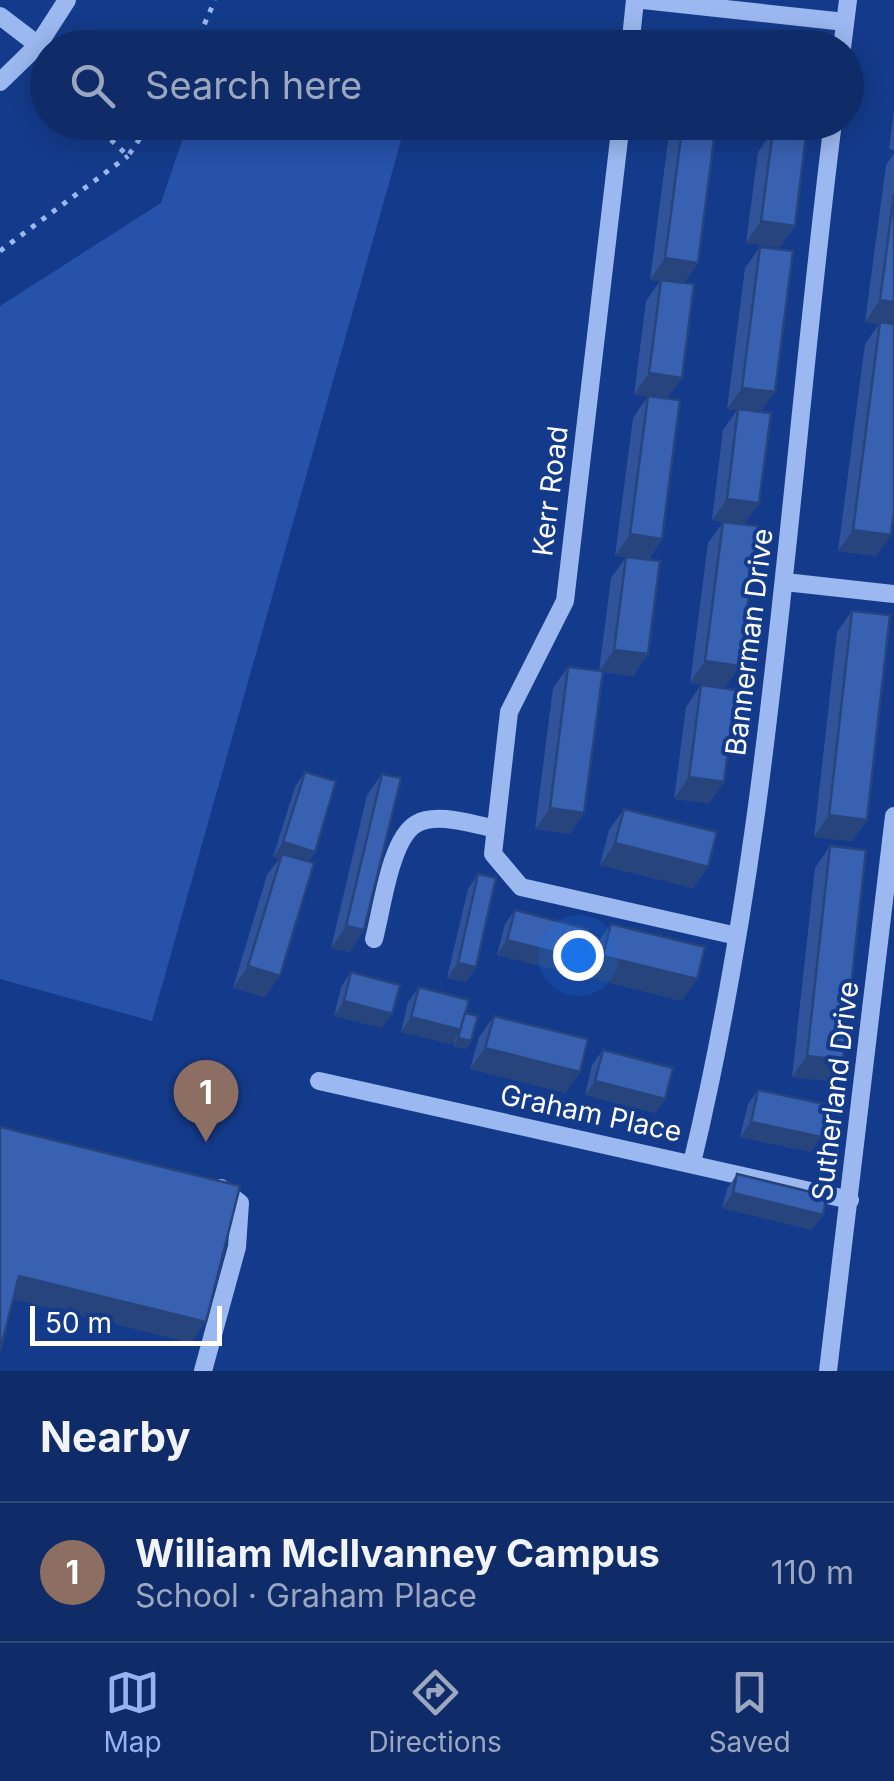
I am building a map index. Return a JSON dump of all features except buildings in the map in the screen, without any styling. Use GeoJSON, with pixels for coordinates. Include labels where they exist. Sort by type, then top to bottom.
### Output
{"type":"FeatureCollection","features":[{"type":"Feature","properties":{"kind":"street"},"geometry":{"type":"LineString","coordinates":[[48,30],[67,0]]}},
{"type":"Feature","properties":{"kind":"street"},"geometry":{"type":"LineString","coordinates":[[632,30],[635,0]]}},
{"type":"Feature","properties":{"kind":"street"},"geometry":{"type":"LineString","coordinates":[[643,0],[845,22]]}},
{"type":"Feature","properties":{"kind":"street"},"geometry":{"type":"LineString","coordinates":[[844,30],[848,0]]}},
{"type":"Feature","properties":{"kind":"street"},"geometry":{"type":"LineString","coordinates":[[0,16],[30,39]]}},
{"type":"Feature","properties":{"kind":"street"},"geometry":{"type":"LineString","coordinates":[[0,82],[30,53]]}},
{"type":"Feature","properties":{"kind":"street","name":"Kerr Road"},"geometry":{"type":"LineString","coordinates":[[619,140],[566,601],[508,712],[492,828],[493,854],[521,887],[737,936]]}},
{"type":"Feature","properties":{"kind":"street","name":"Bannerman Drive"},"geometry":{"type":"LineString","coordinates":[[692,1163],[726,1022],[785,582],[831,140]]}},
{"type":"Feature","properties":{"kind":"street"},"geometry":{"type":"LineString","coordinates":[[785,582],[894,594]]}},
{"type":"Feature","properties":{"kind":"street","name":"Sutherland Drive"},"geometry":{"type":"LineString","coordinates":[[828,1371],[894,816]]}},
{"type":"Feature","properties":{"kind":"street"},"geometry":{"type":"LineString","coordinates":[[374,938],[398,843],[416,823],[441,819],[492,828]]}},
{"type":"Feature","properties":{"kind":"street","name":"Graham Place"},"geometry":{"type":"LineString","coordinates":[[319,1081],[850,1200]]}},
{"type":"Feature","properties":{"kind":"street"},"geometry":{"type":"LineString","coordinates":[[202,1371],[237,1247],[240,1203],[211,1182]]}},
{"type":"Feature","properties":{"kind":"path"},"geometry":{"type":"LineString","coordinates":[[202,30],[214,0]]}},
{"type":"Feature","properties":{"kind":"path"},"geometry":{"type":"LineString","coordinates":[[111,140],[128,156]]}},
{"type":"Feature","properties":{"kind":"path"},"geometry":{"type":"LineString","coordinates":[[0,250],[128,156],[139,140]]}},
{"type":"Feature","properties":{"kind":"shaded area"},"geometry":{"type":"Polygon","coordinates":[[[182,140],[401,140],[152,1021],[0,979],[0,306],[161,203],[182,140]]]}},
{"type":"Feature","properties":{"kind":"place","name":"William McIlvanney Campus"},"geometry":{"type":"Point","coordinates":[206,1142]}}]}
